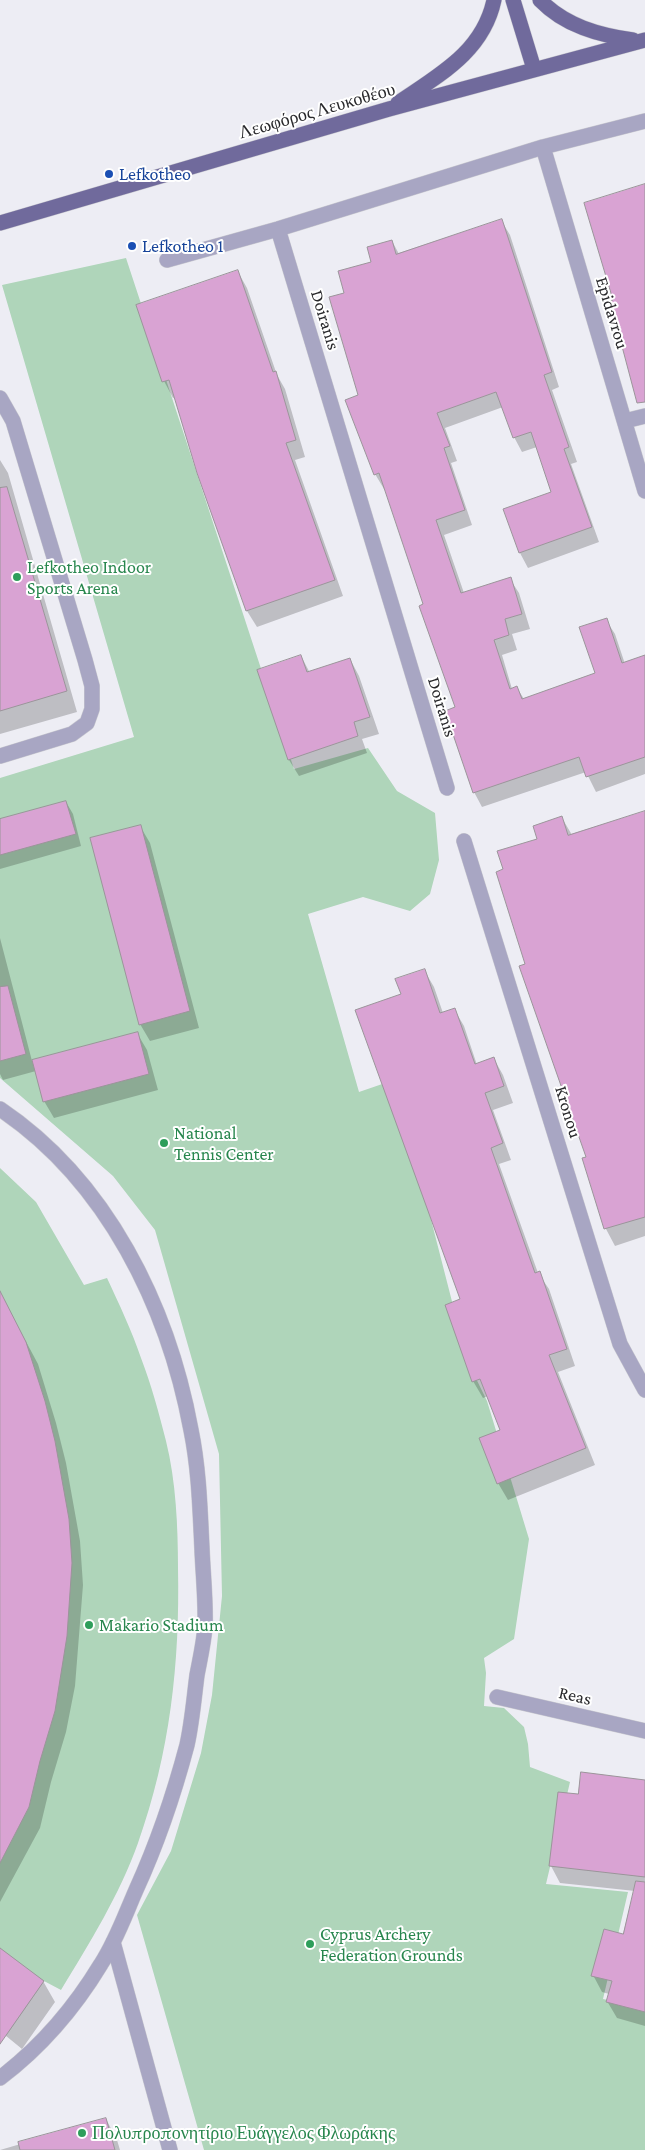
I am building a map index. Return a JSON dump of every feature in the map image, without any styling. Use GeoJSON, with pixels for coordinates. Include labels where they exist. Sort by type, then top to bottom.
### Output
{"type":"FeatureCollection","features":[{"type":"Feature","properties":{"kind":"main road"},"geometry":{"type":"LineString","coordinates":[[388,109],[443,72],[467,52],[485,28],[494,0]]}},
{"type":"Feature","properties":{"kind":"main road"},"geometry":{"type":"LineString","coordinates":[[513,0],[534,69]]}},
{"type":"Feature","properties":{"kind":"main road"},"geometry":{"type":"LineString","coordinates":[[540,0],[580,27],[603,36],[644,40]]}},
{"type":"Feature","properties":{"kind":"main road","name":"Λεωφόρος Λευκοθέου"},"geometry":{"type":"LineString","coordinates":[[0,224],[388,109],[644,40]]}},
{"type":"Feature","properties":{"kind":"street"},"geometry":{"type":"LineString","coordinates":[[167,260],[278,229],[542,147],[645,121]]}},
{"type":"Feature","properties":{"kind":"street","name":"Epidavrou"},"geometry":{"type":"LineString","coordinates":[[542,147],[645,491]]}},
{"type":"Feature","properties":{"kind":"street","name":"Doiranis"},"geometry":{"type":"LineString","coordinates":[[278,229],[447,788]]}},
{"type":"Feature","properties":{"kind":"street"},"geometry":{"type":"LineString","coordinates":[[0,398],[13,421],[85,660],[92,686],[92,709],[87,723],[72,734],[0,756]]}},
{"type":"Feature","properties":{"kind":"street"},"geometry":{"type":"LineString","coordinates":[[625,421],[645,416]]}},
{"type":"Feature","properties":{"kind":"street","name":"Kronou"},"geometry":{"type":"LineString","coordinates":[[464,841],[620,1344],[645,1390]]}},
{"type":"Feature","properties":{"kind":"street"},"geometry":{"type":"LineString","coordinates":[[0,1109],[21,1123],[51,1150],[89,1192],[112,1222],[136,1266],[156,1311],[178,1375],[191,1430],[199,1490],[205,1626],[188,1734],[152,1855],[113,1942],[101,1964],[42,2042],[0,2078]]}},
{"type":"Feature","properties":{"kind":"street","name":"Reas"},"geometry":{"type":"LineString","coordinates":[[497,1698],[645,1730]]}},
{"type":"Feature","properties":{"kind":"street"},"geometry":{"type":"LineString","coordinates":[[113,1942],[170,2150]]}},
{"type":"Feature","properties":{"kind":"green space"},"geometry":{"type":"Polygon","coordinates":[[[126,258],[294,769],[368,748],[397,791],[435,813],[439,860],[430,894],[410,911],[363,897],[308,914],[359,1092],[391,1081],[427,1204],[467,1360],[487,1401],[529,1539],[514,1639],[484,1658],[486,1673],[484,1706],[504,1708],[524,1727],[530,1767],[570,1782],[546,1884],[628,1892],[603,1999],[645,2008],[645,2150],[204,2150],[137,1915],[171,1851],[201,1753],[212,1695],[222,1596],[219,1454],[155,1230],[113,1176],[0,1078],[0,778],[134,737],[2,285],[126,258]]]}},
{"type":"Feature","properties":{"kind":"green space","name":"Makario Stadium"},"geometry":{"type":"Polygon","coordinates":[[[0,1168],[36,1202],[84,1285],[107,1278],[129,1328],[161,1420],[169,1456],[177,1520],[178,1603],[175,1673],[165,1741],[149,1809],[131,1862],[103,1918],[61,1990],[44,1981],[10,2030],[0,2038],[0,1168]]]}},
{"type":"Feature","properties":{"kind":"building"},"geometry":{"type":"Polygon","coordinates":[[[645,184],[645,402],[637,403],[610,301],[613,300],[584,203],[645,184]]]}},
{"type":"Feature","properties":{"kind":"building"},"geometry":{"type":"Polygon","coordinates":[[[502,219],[552,372],[544,375],[569,447],[564,449],[592,527],[519,553],[503,509],[551,492],[531,432],[513,438],[496,392],[437,413],[450,446],[444,448],[465,510],[436,520],[461,593],[511,577],[522,614],[505,619],[509,635],[494,640],[510,689],[517,686],[522,699],[595,673],[579,627],[607,618],[622,663],[645,655],[645,757],[586,777],[579,757],[473,793],[445,711],[455,707],[419,606],[423,604],[379,473],[374,475],[345,400],[358,395],[329,297],[344,293],[338,271],[371,262],[367,247],[392,240],[396,254],[502,219]]]}},
{"type":"Feature","properties":{"kind":"building"},"geometry":{"type":"Polygon","coordinates":[[[238,270],[273,372],[276,371],[296,440],[286,443],[335,580],[246,611],[197,473],[169,380],[162,382],[136,305],[238,270]]]}},
{"type":"Feature","properties":{"kind":"building","name":"Lefkotheo Indoor Sports Arena"},"geometry":{"type":"Polygon","coordinates":[[[7,487],[67,691],[0,711],[0,488],[7,487]]]}},
{"type":"Feature","properties":{"kind":"building"},"geometry":{"type":"Polygon","coordinates":[[[301,655],[307,672],[350,658],[370,717],[354,722],[358,736],[288,760],[257,670],[301,655]]]}},
{"type":"Feature","properties":{"kind":"building"},"geometry":{"type":"Polygon","coordinates":[[[66,801],[76,834],[0,855],[0,819],[66,801]]]}},
{"type":"Feature","properties":{"kind":"building"},"geometry":{"type":"Polygon","coordinates":[[[645,811],[645,1217],[604,1229],[582,1158],[586,1157],[519,966],[525,964],[496,872],[503,869],[497,851],[537,839],[533,826],[562,816],[568,835],[645,811]]]}},
{"type":"Feature","properties":{"kind":"building"},"geometry":{"type":"Polygon","coordinates":[[[141,825],[190,1011],[139,1025],[90,838],[141,825]]]}},
{"type":"Feature","properties":{"kind":"building"},"geometry":{"type":"Polygon","coordinates":[[[425,969],[440,1013],[455,1008],[475,1064],[494,1057],[504,1086],[485,1093],[503,1143],[491,1148],[535,1273],[540,1271],[567,1349],[549,1355],[586,1448],[497,1484],[479,1438],[500,1430],[480,1379],[472,1382],[445,1305],[460,1299],[355,1010],[401,994],[395,979],[425,969]]]}},
{"type":"Feature","properties":{"kind":"building"},"geometry":{"type":"Polygon","coordinates":[[[8,986],[26,1054],[0,1061],[0,987],[8,986]]]}},
{"type":"Feature","properties":{"kind":"building"},"geometry":{"type":"Polygon","coordinates":[[[138,1032],[149,1074],[43,1102],[32,1060],[138,1032]]]}},
{"type":"Feature","properties":{"kind":"building"},"geometry":{"type":"Polygon","coordinates":[[[0,1291],[26,1342],[45,1401],[55,1441],[69,1519],[72,1563],[67,1636],[55,1711],[29,1807],[0,1863],[0,1291]]]}},
{"type":"Feature","properties":{"kind":"building"},"geometry":{"type":"Polygon","coordinates":[[[581,1772],[645,1780],[645,1877],[549,1866],[558,1792],[578,1794],[581,1772]]]}},
{"type":"Feature","properties":{"kind":"building"},"geometry":{"type":"Polygon","coordinates":[[[636,1881],[645,1882],[645,2012],[606,2002],[612,1981],[591,1976],[604,1929],[623,1934],[636,1881]]]}},
{"type":"Feature","properties":{"kind":"building"},"geometry":{"type":"Polygon","coordinates":[[[0,1948],[44,1981],[0,2044],[0,1948]]]}},
{"type":"Feature","properties":{"kind":"building","name":"Πολυπροπονητίριο Ευάγγελος Φλωράκης"},"geometry":{"type":"Polygon","coordinates":[[[106,2118],[115,2150],[20,2150],[18,2142],[106,2118]]]}},
{"type":"Feature","properties":{"kind":"place","name":"Lefkotheo"},"geometry":{"type":"Point","coordinates":[109,174]}},
{"type":"Feature","properties":{"kind":"place","name":"Lefkotheo 1"},"geometry":{"type":"Point","coordinates":[132,246]}},
{"type":"Feature","properties":{"kind":"place","name":"Lefkotheo Indoor Sports Arena"},"geometry":{"type":"Point","coordinates":[17,577]}},
{"type":"Feature","properties":{"kind":"place","name":"National Tennis Center"},"geometry":{"type":"Point","coordinates":[164,1143]}},
{"type":"Feature","properties":{"kind":"place","name":"Makario Stadium"},"geometry":{"type":"Point","coordinates":[89,1625]}},
{"type":"Feature","properties":{"kind":"place","name":"Cyprus Archery Federation Grounds"},"geometry":{"type":"Point","coordinates":[310,1944]}},
{"type":"Feature","properties":{"kind":"place","name":"Πολυπροπονητίριο Ευάγγελος Φλωράκης"},"geometry":{"type":"Point","coordinates":[82,2133]}}]}
